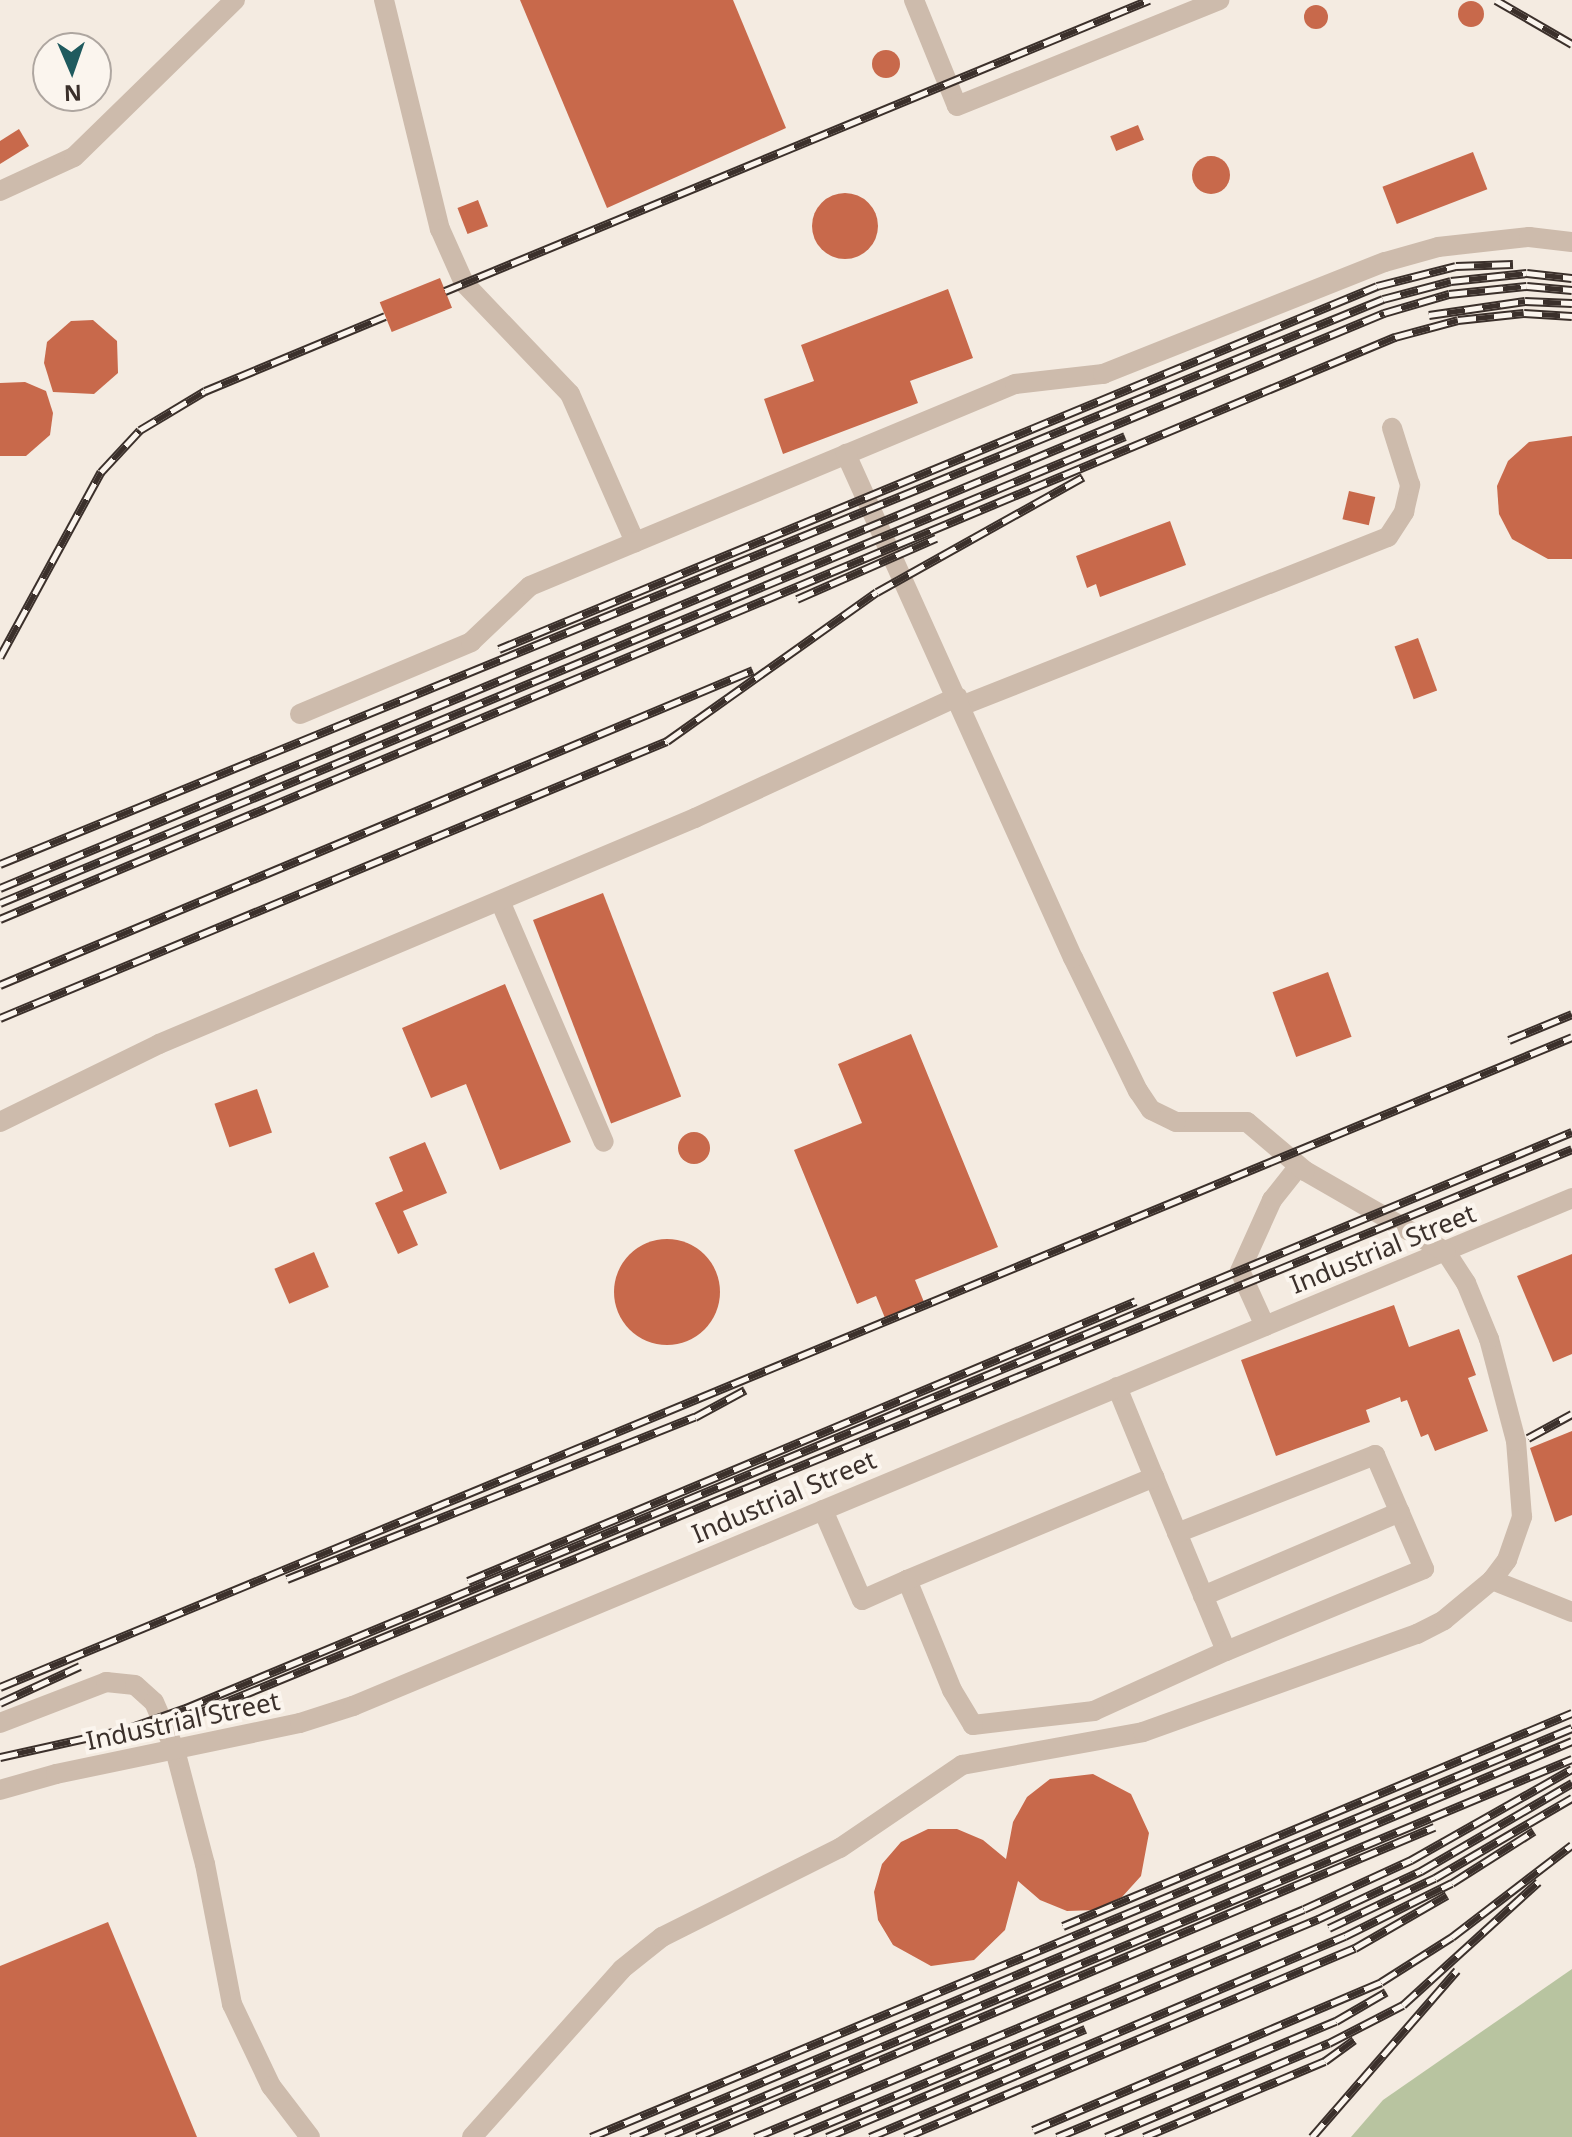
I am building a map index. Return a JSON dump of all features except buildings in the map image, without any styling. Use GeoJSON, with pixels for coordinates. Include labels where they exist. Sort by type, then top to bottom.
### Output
{"type":"FeatureCollection","features":[{"type":"Feature","properties":{"kind":"street"},"geometry":{"type":"LineString","coordinates":[[0,191],[74,157],[235,0]]}},
{"type":"Feature","properties":{"kind":"street"},"geometry":{"type":"LineString","coordinates":[[384,0],[440,229],[464,283],[570,394],[635,542]]}},
{"type":"Feature","properties":{"kind":"street"},"geometry":{"type":"LineString","coordinates":[[914,0],[957,106],[1219,0]]}},
{"type":"Feature","properties":{"kind":"street"},"geometry":{"type":"LineString","coordinates":[[300,714],[471,642],[530,586],[1015,384],[1103,374],[1398,258],[1482,239],[1572,242]]}},
{"type":"Feature","properties":{"kind":"street"},"geometry":{"type":"LineString","coordinates":[[0,1122],[159,1044],[500,901],[959,701],[1388,537],[1404,512],[1410,485],[1392,428]]}},
{"type":"Feature","properties":{"kind":"street"},"geometry":{"type":"LineString","coordinates":[[472,2137],[632,1961],[699,1916],[840,1848],[942,1774],[988,1757],[1143,1732],[1417,1634],[1444,1620],[1492,1580],[1516,1542],[1524,1492],[1489,1339],[1466,1283],[1446,1252],[1299,1166],[1247,1122],[1176,1122],[1151,1110],[1113,1046],[846,454]]}},
{"type":"Feature","properties":{"kind":"street"},"geometry":{"type":"LineString","coordinates":[[500,901],[604,1142]]}},
{"type":"Feature","properties":{"kind":"street"},"geometry":{"type":"LineString","coordinates":[[1265,1326],[1240,1271],[1272,1200],[1299,1166]]}},
{"type":"Feature","properties":{"kind":"street","name":"Industrial Street"},"geometry":{"type":"LineString","coordinates":[[0,1790],[353,1706],[1572,1198]]}},
{"type":"Feature","properties":{"kind":"street"},"geometry":{"type":"LineString","coordinates":[[1117,1387],[1226,1651]]}},
{"type":"Feature","properties":{"kind":"street"},"geometry":{"type":"LineString","coordinates":[[907,1580],[952,1690],[973,1725],[1094,1711],[1226,1651],[1424,1569],[1375,1455],[1177,1533]]}},
{"type":"Feature","properties":{"kind":"street"},"geometry":{"type":"LineString","coordinates":[[823,1510],[862,1600],[1154,1477]]}},
{"type":"Feature","properties":{"kind":"street"},"geometry":{"type":"LineString","coordinates":[[1203,1596],[1400,1512]]}},
{"type":"Feature","properties":{"kind":"street"},"geometry":{"type":"LineString","coordinates":[[1492,1580],[1572,1612]]}},
{"type":"Feature","properties":{"kind":"street"},"geometry":{"type":"LineString","coordinates":[[0,1723],[87,1687],[120,1681],[147,1694],[175,1750],[205,1864],[232,2004],[271,2086],[310,2137]]}},
{"type":"Feature","properties":{"kind":"green space"},"geometry":{"type":"Polygon","coordinates":[[[1572,1969],[1572,2137],[1351,2137],[1383,2100],[1572,1969]]]}},
{"type":"Feature","properties":{"kind":"railway"},"geometry":{"type":"LineString","coordinates":[[445,291],[1149,0]]}},
{"type":"Feature","properties":{"kind":"railway"},"geometry":{"type":"LineString","coordinates":[[1496,0],[1572,44]]}},
{"type":"Feature","properties":{"kind":"railway"},"geometry":{"type":"LineString","coordinates":[[499,649],[1377,286],[1456,266],[1513,264]]}},
{"type":"Feature","properties":{"kind":"railway"},"geometry":{"type":"LineString","coordinates":[[0,864],[1383,299],[1451,281],[1527,273],[1572,278]]}},
{"type":"Feature","properties":{"kind":"railway"},"geometry":{"type":"LineString","coordinates":[[0,888],[1384,313],[1449,294],[1527,286],[1572,290]]}},
{"type":"Feature","properties":{"kind":"railway"},"geometry":{"type":"LineString","coordinates":[[1429,315],[1525,301],[1572,303]]}},
{"type":"Feature","properties":{"kind":"railway"},"geometry":{"type":"LineString","coordinates":[[0,919],[1395,337],[1458,320],[1524,313],[1572,316]]}},
{"type":"Feature","properties":{"kind":"railway"},"geometry":{"type":"LineString","coordinates":[[0,657],[101,472],[140,430],[205,391],[385,316]]}},
{"type":"Feature","properties":{"kind":"railway"},"geometry":{"type":"LineString","coordinates":[[0,903],[1125,436]]}},
{"type":"Feature","properties":{"kind":"railway"},"geometry":{"type":"LineString","coordinates":[[0,1018],[667,741],[877,592],[1083,477]]}},
{"type":"Feature","properties":{"kind":"railway"},"geometry":{"type":"LineString","coordinates":[[797,599],[936,538]]}},
{"type":"Feature","properties":{"kind":"railway"},"geometry":{"type":"LineString","coordinates":[[0,985],[753,670]]}},
{"type":"Feature","properties":{"kind":"railway"},"geometry":{"type":"LineString","coordinates":[[1509,1040],[1572,1014]]}},
{"type":"Feature","properties":{"kind":"railway"},"geometry":{"type":"LineString","coordinates":[[0,1687],[1572,1037]]}},
{"type":"Feature","properties":{"kind":"railway"},"geometry":{"type":"LineString","coordinates":[[0,1757],[126,1729],[186,1708],[1572,1132]]}},
{"type":"Feature","properties":{"kind":"railway"},"geometry":{"type":"LineString","coordinates":[[177,1722],[1572,1149]]}},
{"type":"Feature","properties":{"kind":"railway"},"geometry":{"type":"LineString","coordinates":[[468,1581],[1136,1301]]}},
{"type":"Feature","properties":{"kind":"railway"},"geometry":{"type":"LineString","coordinates":[[287,1579],[695,1417],[745,1390]]}},
{"type":"Feature","properties":{"kind":"railway"},"geometry":{"type":"LineString","coordinates":[[1528,1438],[1572,1414]]}},
{"type":"Feature","properties":{"kind":"railway"},"geometry":{"type":"LineString","coordinates":[[0,1703],[80,1666]]}},
{"type":"Feature","properties":{"kind":"railway"},"geometry":{"type":"LineString","coordinates":[[1063,1926],[1572,1713]]}},
{"type":"Feature","properties":{"kind":"railway"},"geometry":{"type":"LineString","coordinates":[[591,2137],[1572,1728]]}},
{"type":"Feature","properties":{"kind":"railway"},"geometry":{"type":"LineString","coordinates":[[631,2137],[1572,1741]]}},
{"type":"Feature","properties":{"kind":"railway"},"geometry":{"type":"LineString","coordinates":[[666,2137],[1572,1759]]}},
{"type":"Feature","properties":{"kind":"railway"},"geometry":{"type":"LineString","coordinates":[[755,2137],[1304,1909],[1411,1860],[1572,1769]]}},
{"type":"Feature","properties":{"kind":"railway"},"geometry":{"type":"LineString","coordinates":[[795,2137],[1318,1919],[1421,1871],[1572,1783]]}},
{"type":"Feature","properties":{"kind":"railway"},"geometry":{"type":"LineString","coordinates":[[1329,1928],[1435,1878],[1572,1798]]}},
{"type":"Feature","properties":{"kind":"railway"},"geometry":{"type":"LineString","coordinates":[[697,2137],[1434,1827]]}},
{"type":"Feature","properties":{"kind":"railway"},"geometry":{"type":"LineString","coordinates":[[870,2137],[1345,1936],[1452,1883],[1534,1831]]}},
{"type":"Feature","properties":{"kind":"railway"},"geometry":{"type":"LineString","coordinates":[[1033,2130],[1381,1982],[1452,1937],[1572,1845]]}},
{"type":"Feature","properties":{"kind":"railway"},"geometry":{"type":"LineString","coordinates":[[1106,2137],[1329,2043],[1403,2005],[1538,1882]]}},
{"type":"Feature","properties":{"kind":"railway"},"geometry":{"type":"LineString","coordinates":[[905,2137],[1355,1948],[1447,1895]]}},
{"type":"Feature","properties":{"kind":"railway"},"geometry":{"type":"LineString","coordinates":[[1312,2137],[1457,1970]]}},
{"type":"Feature","properties":{"kind":"railway"},"geometry":{"type":"LineString","coordinates":[[1057,2137],[1336,2021],[1386,1992]]}},
{"type":"Feature","properties":{"kind":"railway"},"geometry":{"type":"LineString","coordinates":[[827,2137],[1085,2029]]}},
{"type":"Feature","properties":{"kind":"railway"},"geometry":{"type":"LineString","coordinates":[[1144,2137],[1325,2061],[1354,2040]]}}]}
